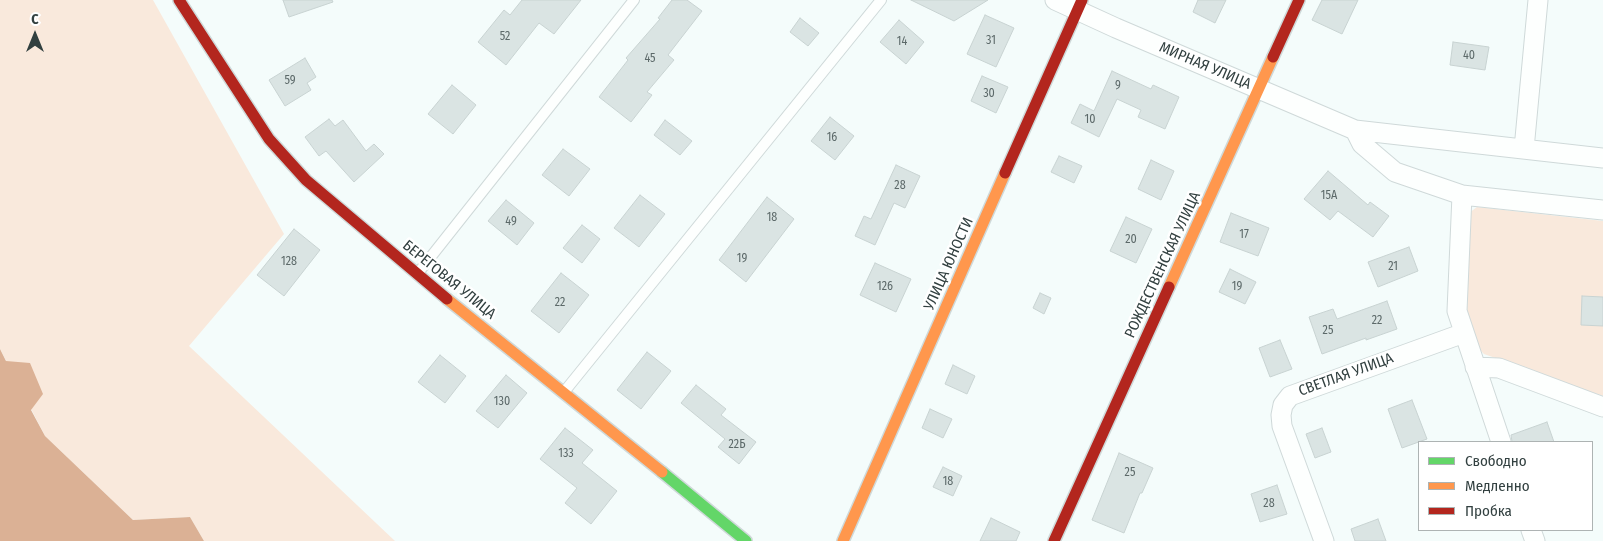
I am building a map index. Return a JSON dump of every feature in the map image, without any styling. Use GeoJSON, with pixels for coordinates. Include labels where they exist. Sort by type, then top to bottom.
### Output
{"type":"FeatureCollection","features":[{"type":"Feature","properties":{"kind":"street","name":"БЕРЕГОВАЯ УЛИЦА"},"geometry":{"type":"LineString","coordinates":[[179,0],[269,139],[306,180],[417,274],[746,541]]}},
{"type":"Feature","properties":{"kind":"street","name":"МИРНАЯ УЛИЦА"},"geometry":{"type":"LineString","coordinates":[[1055,0],[1080,5],[1260,90],[1355,130],[1603,158]]}},
{"type":"Feature","properties":{"kind":"street","name":"РОЖДЕСТВЕНСКАЯ УЛИЦА"},"geometry":{"type":"LineString","coordinates":[[1054,541],[1260,90],[1299,0]]}},
{"type":"Feature","properties":{"kind":"street"},"geometry":{"type":"LineString","coordinates":[[1524,149],[1538,0]]}},
{"type":"Feature","properties":{"kind":"street","name":"УЛИЦА ЮНОСТИ"},"geometry":{"type":"LineString","coordinates":[[843,541],[1080,5]]}},
{"type":"Feature","properties":{"kind":"street"},"geometry":{"type":"LineString","coordinates":[[1355,130],[1362,144],[1395,172],[1462,196],[1603,210]]}},
{"type":"Feature","properties":{"kind":"street"},"geometry":{"type":"LineString","coordinates":[[1462,196],[1457,310],[1501,441]]}},
{"type":"Feature","properties":{"kind":"street","name":"СВЕТЛАЯ УЛИЦА"},"geometry":{"type":"LineString","coordinates":[[1324,541],[1282,426],[1281,414],[1283,405],[1290,396],[1464,333]]}},
{"type":"Feature","properties":{"kind":"street"},"geometry":{"type":"LineString","coordinates":[[1475,367],[1499,368],[1603,407]]}},
{"type":"Feature","properties":{"kind":"lane"},"geometry":{"type":"LineString","coordinates":[[417,274],[634,0]]}},
{"type":"Feature","properties":{"kind":"lane"},"geometry":{"type":"LineString","coordinates":[[563,393],[882,0]]}},
{"type":"Feature","properties":{"kind":"shaded area"},"geometry":{"type":"Polygon","coordinates":[[[0,0],[153,0],[284,234],[189,346],[395,541],[204,541],[190,517],[133,520],[45,436],[0,349],[0,0]]]}},
{"type":"Feature","properties":{"kind":"shaded area"},"geometry":{"type":"Polygon","coordinates":[[[1477,207],[1603,221],[1603,396],[1484,354],[1478,348],[1467,314],[1469,213],[1477,207]]]}},
{"type":"Feature","properties":{"kind":"shaded area"},"geometry":{"type":"Polygon","coordinates":[[[0,349],[6,361],[30,363],[43,394],[31,410],[45,436],[133,520],[190,517],[204,541],[0,541],[0,349]]]}},
{"type":"Feature","properties":{"kind":"building"},"geometry":{"type":"Polygon","coordinates":[[[283,0],[332,0],[333,2],[289,17],[283,0]]]}},
{"type":"Feature","properties":{"kind":"building"},"geometry":{"type":"Polygon","coordinates":[[[522,0],[581,0],[554,34],[539,23],[506,65],[478,42],[504,10],[510,15],[522,0]]]}},
{"type":"Feature","properties":{"kind":"building"},"geometry":{"type":"Polygon","coordinates":[[[672,0],[687,0],[702,11],[668,55],[674,60],[647,92],[652,95],[631,122],[599,97],[628,60],[626,58],[660,19],[658,18],[672,0]]]}},
{"type":"Feature","properties":{"kind":"building"},"geometry":{"type":"Polygon","coordinates":[[[911,0],[988,0],[954,21],[911,0]]]}},
{"type":"Feature","properties":{"kind":"building"},"geometry":{"type":"Polygon","coordinates":[[[1198,0],[1226,0],[1215,23],[1193,12],[1198,0]]]}},
{"type":"Feature","properties":{"kind":"building"},"geometry":{"type":"Polygon","coordinates":[[[1322,0],[1358,0],[1342,34],[1312,20],[1322,0]]]}},
{"type":"Feature","properties":{"kind":"building"},"geometry":{"type":"Polygon","coordinates":[[[985,15],[1014,28],[996,67],[967,54],[985,15]]]}},
{"type":"Feature","properties":{"kind":"building"},"geometry":{"type":"Polygon","coordinates":[[[800,18],[819,33],[808,46],[790,32],[800,18]]]}},
{"type":"Feature","properties":{"kind":"building"},"geometry":{"type":"Polygon","coordinates":[[[899,20],[924,42],[906,64],[880,42],[899,20]]]}},
{"type":"Feature","properties":{"kind":"building"},"geometry":{"type":"Polygon","coordinates":[[[1453,42],[1489,47],[1485,70],[1450,65],[1453,42]]]}},
{"type":"Feature","properties":{"kind":"building"},"geometry":{"type":"Polygon","coordinates":[[[305,58],[316,77],[307,83],[311,90],[285,106],[269,80],[305,58]]]}},
{"type":"Feature","properties":{"kind":"building"},"geometry":{"type":"Polygon","coordinates":[[[1112,71],[1151,89],[1153,85],[1179,97],[1165,129],[1138,117],[1141,110],[1117,99],[1099,137],[1071,123],[1080,104],[1094,111],[1112,71]]]}},
{"type":"Feature","properties":{"kind":"building"},"geometry":{"type":"Polygon","coordinates":[[[982,76],[1008,87],[996,113],[971,101],[982,76]]]}},
{"type":"Feature","properties":{"kind":"building"},"geometry":{"type":"Polygon","coordinates":[[[452,85],[476,105],[453,134],[428,114],[452,85]]]}},
{"type":"Feature","properties":{"kind":"building"},"geometry":{"type":"Polygon","coordinates":[[[830,117],[854,136],[835,160],[811,141],[830,117]]]}},
{"type":"Feature","properties":{"kind":"building"},"geometry":{"type":"Polygon","coordinates":[[[329,119],[335,126],[343,120],[366,151],[374,144],[384,154],[354,182],[326,151],[319,156],[305,137],[329,119]]]}},
{"type":"Feature","properties":{"kind":"building"},"geometry":{"type":"Polygon","coordinates":[[[665,120],[692,141],[680,155],[654,135],[665,120]]]}},
{"type":"Feature","properties":{"kind":"building"},"geometry":{"type":"Polygon","coordinates":[[[563,149],[590,169],[569,196],[542,175],[563,149]]]}},
{"type":"Feature","properties":{"kind":"building"},"geometry":{"type":"Polygon","coordinates":[[[1059,156],[1082,166],[1074,183],[1051,172],[1059,156]]]}},
{"type":"Feature","properties":{"kind":"building"},"geometry":{"type":"Polygon","coordinates":[[[1151,160],[1174,171],[1161,200],[1138,189],[1151,160]]]}},
{"type":"Feature","properties":{"kind":"building"},"geometry":{"type":"Polygon","coordinates":[[[896,165],[920,176],[905,208],[894,203],[875,245],[855,236],[864,216],[871,219],[896,165]]]}},
{"type":"Feature","properties":{"kind":"building"},"geometry":{"type":"Polygon","coordinates":[[[1328,171],[1368,205],[1370,202],[1389,216],[1373,237],[1338,211],[1330,220],[1304,199],[1328,171]]]}},
{"type":"Feature","properties":{"kind":"building"},"geometry":{"type":"Polygon","coordinates":[[[640,195],[665,214],[639,247],[614,228],[640,195]]]}},
{"type":"Feature","properties":{"kind":"building"},"geometry":{"type":"Polygon","coordinates":[[[767,197],[794,219],[746,282],[719,260],[767,197]]]}},
{"type":"Feature","properties":{"kind":"building"},"geometry":{"type":"Polygon","coordinates":[[[506,200],[534,223],[517,245],[488,221],[506,200]]]}},
{"type":"Feature","properties":{"kind":"building"},"geometry":{"type":"Polygon","coordinates":[[[1231,213],[1269,228],[1258,256],[1220,242],[1231,213]]]}},
{"type":"Feature","properties":{"kind":"building"},"geometry":{"type":"Polygon","coordinates":[[[1126,217],[1152,229],[1136,263],[1110,251],[1126,217]]]}},
{"type":"Feature","properties":{"kind":"building"},"geometry":{"type":"Polygon","coordinates":[[[582,225],[600,239],[582,263],[563,248],[582,225]]]}},
{"type":"Feature","properties":{"kind":"building"},"geometry":{"type":"Polygon","coordinates":[[[294,229],[320,250],[284,296],[257,275],[294,229]]]}},
{"type":"Feature","properties":{"kind":"building"},"geometry":{"type":"Polygon","coordinates":[[[1409,247],[1418,271],[1378,287],[1368,262],[1409,247]]]}},
{"type":"Feature","properties":{"kind":"building"},"geometry":{"type":"Polygon","coordinates":[[[875,263],[911,279],[896,312],[860,295],[875,263]]]}},
{"type":"Feature","properties":{"kind":"building"},"geometry":{"type":"Polygon","coordinates":[[[1230,269],[1256,282],[1245,304],[1219,292],[1230,269]]]}},
{"type":"Feature","properties":{"kind":"building"},"geometry":{"type":"Polygon","coordinates":[[[561,273],[589,295],[559,333],[531,311],[561,273]]]}},
{"type":"Feature","properties":{"kind":"building"},"geometry":{"type":"Polygon","coordinates":[[[1040,293],[1051,298],[1044,314],[1033,308],[1040,293]]]}},
{"type":"Feature","properties":{"kind":"building"},"geometry":{"type":"Polygon","coordinates":[[[1582,296],[1603,297],[1603,326],[1581,325],[1582,296]]]}},
{"type":"Feature","properties":{"kind":"building"},"geometry":{"type":"Polygon","coordinates":[[[1387,301],[1397,329],[1322,354],[1309,317],[1333,309],[1337,319],[1387,301]]]}},
{"type":"Feature","properties":{"kind":"building"},"geometry":{"type":"Polygon","coordinates":[[[1280,340],[1292,369],[1270,377],[1259,348],[1280,340]]]}},
{"type":"Feature","properties":{"kind":"building"},"geometry":{"type":"Polygon","coordinates":[[[647,352],[671,371],[641,409],[617,390],[647,352]]]}},
{"type":"Feature","properties":{"kind":"building"},"geometry":{"type":"Polygon","coordinates":[[[440,355],[466,376],[445,403],[418,382],[440,355]]]}},
{"type":"Feature","properties":{"kind":"building"},"geometry":{"type":"Polygon","coordinates":[[[953,365],[975,376],[967,394],[945,384],[953,365]]]}},
{"type":"Feature","properties":{"kind":"building"},"geometry":{"type":"Polygon","coordinates":[[[506,375],[527,393],[498,428],[476,411],[506,375]]]}},
{"type":"Feature","properties":{"kind":"building"},"geometry":{"type":"Polygon","coordinates":[[[696,385],[726,409],[721,415],[756,442],[739,464],[718,447],[725,439],[681,403],[696,385]]]}},
{"type":"Feature","properties":{"kind":"building"},"geometry":{"type":"Polygon","coordinates":[[[1412,400],[1427,439],[1402,448],[1388,409],[1412,400]]]}},
{"type":"Feature","properties":{"kind":"building"},"geometry":{"type":"Polygon","coordinates":[[[930,409],[952,419],[943,438],[922,428],[930,409]]]}},
{"type":"Feature","properties":{"kind":"building"},"geometry":{"type":"Polygon","coordinates":[[[1547,422],[1554,441],[1512,441],[1511,435],[1547,422]]]}},
{"type":"Feature","properties":{"kind":"building"},"geometry":{"type":"Polygon","coordinates":[[[565,428],[593,450],[582,463],[617,491],[591,524],[565,503],[577,488],[540,459],[565,428]]]}},
{"type":"Feature","properties":{"kind":"building"},"geometry":{"type":"Polygon","coordinates":[[[1322,428],[1331,452],[1315,458],[1306,434],[1322,428]]]}},
{"type":"Feature","properties":{"kind":"building"},"geometry":{"type":"Polygon","coordinates":[[[1119,453],[1153,468],[1142,493],[1140,493],[1124,533],[1092,520],[1119,453]]]}},
{"type":"Feature","properties":{"kind":"building"},"geometry":{"type":"Polygon","coordinates":[[[943,467],[962,476],[953,496],[933,487],[943,467]]]}},
{"type":"Feature","properties":{"kind":"building"},"geometry":{"type":"Polygon","coordinates":[[[1277,485],[1287,514],[1260,522],[1251,494],[1277,485]]]}},
{"type":"Feature","properties":{"kind":"building"},"geometry":{"type":"Polygon","coordinates":[[[991,518],[1020,532],[1016,541],[980,541],[991,518]]]}},
{"type":"Feature","properties":{"kind":"building"},"geometry":{"type":"Polygon","coordinates":[[[1378,519],[1386,541],[1355,541],[1351,529],[1378,519]]]}},
{"type":"Feature","properties":{"kind":"traffic: fast"},"geometry":{"type":"LineString","coordinates":[[662,472],[746,541]]}},
{"type":"Feature","properties":{"kind":"traffic: slow"},"geometry":{"type":"LineString","coordinates":[[1169,287],[1273,57]]}},
{"type":"Feature","properties":{"kind":"traffic: slow"},"geometry":{"type":"LineString","coordinates":[[843,541],[1005,173]]}},
{"type":"Feature","properties":{"kind":"traffic: slow"},"geometry":{"type":"LineString","coordinates":[[447,299],[662,472]]}},
{"type":"Feature","properties":{"kind":"traffic: jam"},"geometry":{"type":"LineString","coordinates":[[179,0],[269,139],[306,180],[447,299]]}},
{"type":"Feature","properties":{"kind":"traffic: jam"},"geometry":{"type":"LineString","coordinates":[[1005,173],[1082,0]]}},
{"type":"Feature","properties":{"kind":"traffic: jam"},"geometry":{"type":"LineString","coordinates":[[1273,57],[1299,0]]}},
{"type":"Feature","properties":{"kind":"traffic: jam"},"geometry":{"type":"LineString","coordinates":[[1054,541],[1169,287]]}}]}
